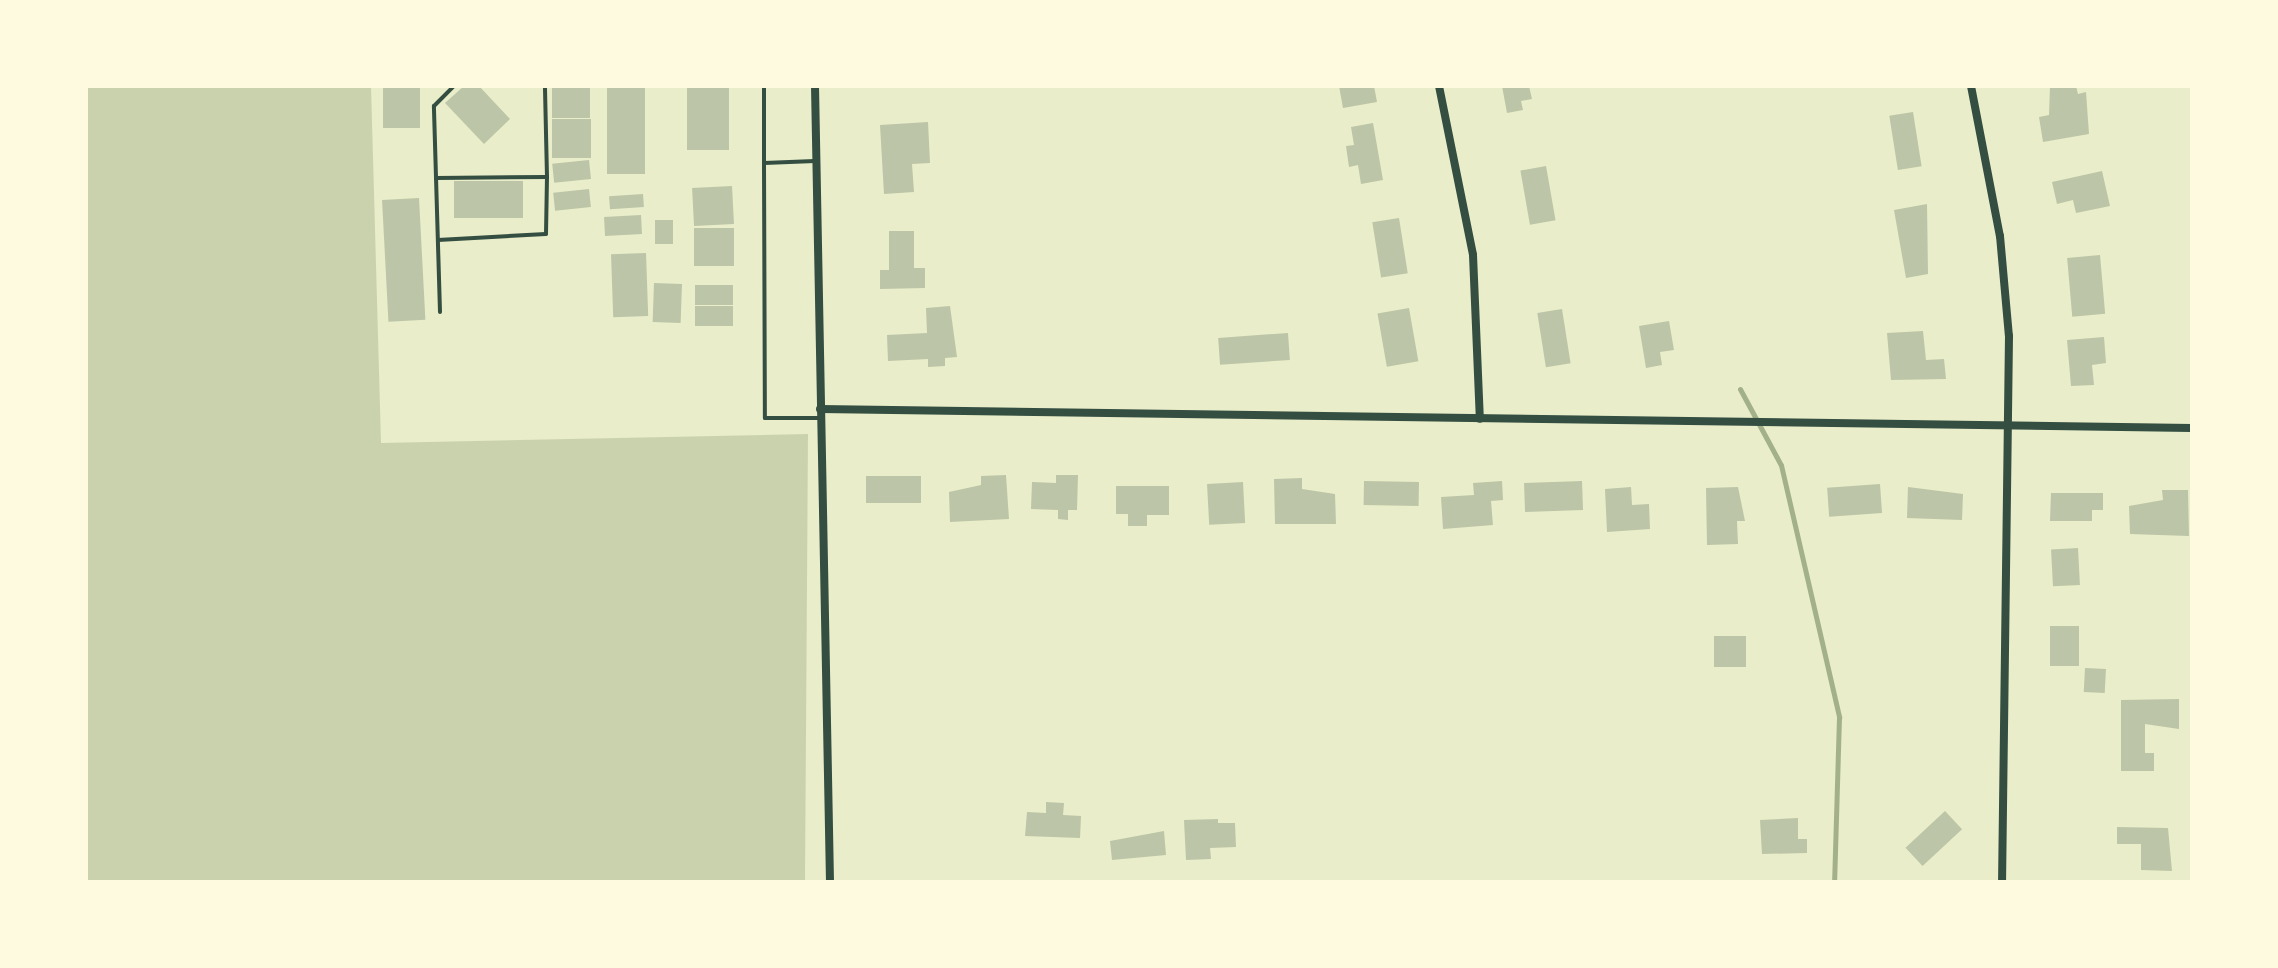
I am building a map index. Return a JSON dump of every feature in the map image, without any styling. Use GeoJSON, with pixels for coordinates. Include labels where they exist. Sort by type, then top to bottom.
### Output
{"type":"FeatureCollection","features":[{"type":"Feature","properties":{"kind":"street"},"geometry":{"type":"LineString","coordinates":[[815,86],[830,882]]}},
{"type":"Feature","properties":{"kind":"street"},"geometry":{"type":"LineString","coordinates":[[1439,86],[1473,255],[1480,419]]}},
{"type":"Feature","properties":{"kind":"street"},"geometry":{"type":"LineString","coordinates":[[1971,86],[2005,272],[2010,426],[2002,882]]}},
{"type":"Feature","properties":{"kind":"street"},"geometry":{"type":"LineString","coordinates":[[820,413],[2192,428]]}},
{"type":"Feature","properties":{"kind":"lane"},"geometry":{"type":"LineString","coordinates":[[440,312],[434,106],[454,86]]}},
{"type":"Feature","properties":{"kind":"lane"},"geometry":{"type":"LineString","coordinates":[[438,240],[546,234],[545,86]]}},
{"type":"Feature","properties":{"kind":"lane"},"geometry":{"type":"LineString","coordinates":[[764,86],[765,418],[820,413]]}},
{"type":"Feature","properties":{"kind":"lane"},"geometry":{"type":"LineString","coordinates":[[764,163],[817,161]]}},
{"type":"Feature","properties":{"kind":"lane"},"geometry":{"type":"LineString","coordinates":[[436,178],[547,177]]}},
{"type":"Feature","properties":{"kind":"green space"},"geometry":{"type":"Polygon","coordinates":[[[86,86],[371,86],[381,443],[808,434],[805,882],[86,882],[86,86]]]}},
{"type":"Feature","properties":{"kind":"building"},"geometry":{"type":"Polygon","coordinates":[[[383,86],[420,86],[420,128],[383,128],[383,86]]]}},
{"type":"Feature","properties":{"kind":"building"},"geometry":{"type":"Polygon","coordinates":[[[464,86],[479,86],[510,119],[484,144],[445,103],[464,86]]]}},
{"type":"Feature","properties":{"kind":"building"},"geometry":{"type":"Polygon","coordinates":[[[552,86],[590,86],[590,118],[552,118],[552,86]]]}},
{"type":"Feature","properties":{"kind":"building"},"geometry":{"type":"Polygon","coordinates":[[[607,86],[645,86],[645,174],[607,174],[607,86]]]}},
{"type":"Feature","properties":{"kind":"building"},"geometry":{"type":"Polygon","coordinates":[[[687,86],[729,86],[729,150],[687,150],[687,86]]]}},
{"type":"Feature","properties":{"kind":"building"},"geometry":{"type":"Polygon","coordinates":[[[1339,86],[1374,86],[1377,102],[1343,108],[1339,86]]]}},
{"type":"Feature","properties":{"kind":"building"},"geometry":{"type":"Polygon","coordinates":[[[1502,86],[1529,86],[1532,99],[1521,101],[1523,110],[1507,113],[1502,86]]]}},
{"type":"Feature","properties":{"kind":"building"},"geometry":{"type":"Polygon","coordinates":[[[2050,86],[2076,86],[2078,94],[2086,92],[2089,134],[2043,142],[2039,117],[2049,115],[2050,86]]]}},
{"type":"Feature","properties":{"kind":"building"},"geometry":{"type":"Polygon","coordinates":[[[1913,112],[1922,166],[1898,170],[1889,116],[1913,112]]]}},
{"type":"Feature","properties":{"kind":"building"},"geometry":{"type":"Polygon","coordinates":[[[552,119],[591,119],[591,158],[552,158],[552,119]]]}},
{"type":"Feature","properties":{"kind":"building"},"geometry":{"type":"Polygon","coordinates":[[[928,122],[930,163],[912,164],[914,192],[884,194],[880,125],[928,122]]]}},
{"type":"Feature","properties":{"kind":"building"},"geometry":{"type":"Polygon","coordinates":[[[1373,123],[1383,180],[1361,184],[1358,165],[1349,167],[1346,146],[1354,145],[1351,127],[1373,123]]]}},
{"type":"Feature","properties":{"kind":"building"},"geometry":{"type":"Polygon","coordinates":[[[589,160],[591,179],[554,183],[552,164],[589,160]]]}},
{"type":"Feature","properties":{"kind":"building"},"geometry":{"type":"Polygon","coordinates":[[[1546,166],[1556,220],[1530,225],[1520,171],[1546,166]]]}},
{"type":"Feature","properties":{"kind":"building"},"geometry":{"type":"Polygon","coordinates":[[[2102,171],[2110,206],[2076,213],[2073,200],[2057,204],[2052,182],[2102,171]]]}},
{"type":"Feature","properties":{"kind":"building"},"geometry":{"type":"Polygon","coordinates":[[[454,181],[523,181],[523,218],[454,218],[454,181]]]}},
{"type":"Feature","properties":{"kind":"building"},"geometry":{"type":"Polygon","coordinates":[[[732,186],[734,224],[694,226],[692,188],[732,186]]]}},
{"type":"Feature","properties":{"kind":"building"},"geometry":{"type":"Polygon","coordinates":[[[589,189],[591,207],[555,211],[553,193],[589,189]]]}},
{"type":"Feature","properties":{"kind":"building"},"geometry":{"type":"Polygon","coordinates":[[[643,194],[644,207],[610,209],[609,196],[643,194]]]}},
{"type":"Feature","properties":{"kind":"building"},"geometry":{"type":"Polygon","coordinates":[[[419,198],[425,320],[388,322],[382,200],[419,198]]]}},
{"type":"Feature","properties":{"kind":"building"},"geometry":{"type":"Polygon","coordinates":[[[1927,204],[1928,274],[1906,278],[1894,210],[1927,204]]]}},
{"type":"Feature","properties":{"kind":"building"},"geometry":{"type":"Polygon","coordinates":[[[641,215],[642,234],[605,236],[604,217],[641,215]]]}},
{"type":"Feature","properties":{"kind":"building"},"geometry":{"type":"Polygon","coordinates":[[[1399,218],[1408,273],[1381,278],[1372,222],[1399,218]]]}},
{"type":"Feature","properties":{"kind":"building"},"geometry":{"type":"Polygon","coordinates":[[[655,220],[673,220],[673,244],[655,244],[655,220]]]}},
{"type":"Feature","properties":{"kind":"building"},"geometry":{"type":"Polygon","coordinates":[[[694,228],[734,228],[734,266],[694,266],[694,228]]]}},
{"type":"Feature","properties":{"kind":"building"},"geometry":{"type":"Polygon","coordinates":[[[889,231],[914,231],[914,268],[925,268],[925,288],[880,289],[880,270],[889,270],[889,231]]]}},
{"type":"Feature","properties":{"kind":"building"},"geometry":{"type":"Polygon","coordinates":[[[646,253],[648,316],[613,317],[611,254],[646,253]]]}},
{"type":"Feature","properties":{"kind":"building"},"geometry":{"type":"Polygon","coordinates":[[[2100,255],[2105,314],[2072,317],[2067,258],[2100,255]]]}},
{"type":"Feature","properties":{"kind":"building"},"geometry":{"type":"Polygon","coordinates":[[[654,283],[682,284],[681,323],[653,322],[654,283]]]}},
{"type":"Feature","properties":{"kind":"building"},"geometry":{"type":"Polygon","coordinates":[[[695,285],[733,285],[733,305],[695,305],[695,285]]]}},
{"type":"Feature","properties":{"kind":"building"},"geometry":{"type":"Polygon","coordinates":[[[695,306],[733,306],[733,326],[695,326],[695,306]]]}},
{"type":"Feature","properties":{"kind":"building"},"geometry":{"type":"Polygon","coordinates":[[[950,306],[957,357],[945,358],[945,366],[928,367],[928,359],[888,361],[887,335],[927,333],[926,308],[950,306]]]}},
{"type":"Feature","properties":{"kind":"building"},"geometry":{"type":"Polygon","coordinates":[[[1409,308],[1418,361],[1387,367],[1377,314],[1409,308]]]}},
{"type":"Feature","properties":{"kind":"building"},"geometry":{"type":"Polygon","coordinates":[[[1562,309],[1571,363],[1546,367],[1537,313],[1562,309]]]}},
{"type":"Feature","properties":{"kind":"building"},"geometry":{"type":"Polygon","coordinates":[[[1669,321],[1674,350],[1660,352],[1662,365],[1646,368],[1639,326],[1669,321]]]}},
{"type":"Feature","properties":{"kind":"building"},"geometry":{"type":"Polygon","coordinates":[[[1923,331],[1926,360],[1944,359],[1946,379],[1891,380],[1887,333],[1923,331]]]}},
{"type":"Feature","properties":{"kind":"building"},"geometry":{"type":"Polygon","coordinates":[[[1288,333],[1290,360],[1220,365],[1218,338],[1288,333]]]}},
{"type":"Feature","properties":{"kind":"building"},"geometry":{"type":"Polygon","coordinates":[[[2104,337],[2106,363],[2092,365],[2094,385],[2071,386],[2067,340],[2104,337]]]}},
{"type":"Feature","properties":{"kind":"building"},"geometry":{"type":"Polygon","coordinates":[[[1006,475],[1009,519],[950,522],[949,492],[981,485],[981,476],[1006,475]]]}},
{"type":"Feature","properties":{"kind":"building"},"geometry":{"type":"Polygon","coordinates":[[[1056,475],[1078,475],[1077,510],[1068,510],[1068,520],[1058,519],[1058,510],[1031,509],[1032,482],[1056,483],[1056,475]]]}},
{"type":"Feature","properties":{"kind":"building"},"geometry":{"type":"Polygon","coordinates":[[[866,476],[921,476],[921,503],[866,503],[866,476]]]}},
{"type":"Feature","properties":{"kind":"building"},"geometry":{"type":"Polygon","coordinates":[[[1302,478],[1302,489],[1335,494],[1336,524],[1275,524],[1274,479],[1302,478]]]}},
{"type":"Feature","properties":{"kind":"building"},"geometry":{"type":"Polygon","coordinates":[[[1364,481],[1419,482],[1419,506],[1364,505],[1364,481]]]}},
{"type":"Feature","properties":{"kind":"building"},"geometry":{"type":"Polygon","coordinates":[[[1502,481],[1503,500],[1491,501],[1493,525],[1443,529],[1441,497],[1474,495],[1473,483],[1502,481]]]}},
{"type":"Feature","properties":{"kind":"building"},"geometry":{"type":"Polygon","coordinates":[[[1582,481],[1583,510],[1525,512],[1524,483],[1582,481]]]}},
{"type":"Feature","properties":{"kind":"building"},"geometry":{"type":"Polygon","coordinates":[[[1243,482],[1245,523],[1209,525],[1207,484],[1243,482]]]}},
{"type":"Feature","properties":{"kind":"building"},"geometry":{"type":"Polygon","coordinates":[[[1880,484],[1882,513],[1829,517],[1827,488],[1880,484]]]}},
{"type":"Feature","properties":{"kind":"building"},"geometry":{"type":"Polygon","coordinates":[[[1116,486],[1169,486],[1169,515],[1147,515],[1147,526],[1128,526],[1128,514],[1116,514],[1116,486]]]}},
{"type":"Feature","properties":{"kind":"building"},"geometry":{"type":"Polygon","coordinates":[[[1631,487],[1632,505],[1649,504],[1650,529],[1607,532],[1605,489],[1631,487]]]}},
{"type":"Feature","properties":{"kind":"building"},"geometry":{"type":"Polygon","coordinates":[[[1738,487],[1745,521],[1737,521],[1738,544],[1707,545],[1706,488],[1738,487]]]}},
{"type":"Feature","properties":{"kind":"building"},"geometry":{"type":"Polygon","coordinates":[[[1908,487],[1963,494],[1962,520],[1907,518],[1908,487]]]}},
{"type":"Feature","properties":{"kind":"building"},"geometry":{"type":"Polygon","coordinates":[[[2162,490],[2188,490],[2189,536],[2130,534],[2129,506],[2163,500],[2162,490]]]}},
{"type":"Feature","properties":{"kind":"building"},"geometry":{"type":"Polygon","coordinates":[[[2051,493],[2103,493],[2103,510],[2092,510],[2092,521],[2050,521],[2051,493]]]}},
{"type":"Feature","properties":{"kind":"building"},"geometry":{"type":"Polygon","coordinates":[[[2078,548],[2080,585],[2053,586],[2051,549],[2078,548]]]}},
{"type":"Feature","properties":{"kind":"building"},"geometry":{"type":"Polygon","coordinates":[[[2050,626],[2079,626],[2079,666],[2050,666],[2050,626]]]}},
{"type":"Feature","properties":{"kind":"building"},"geometry":{"type":"Polygon","coordinates":[[[1714,636],[1746,636],[1746,667],[1714,667],[1714,636]]]}},
{"type":"Feature","properties":{"kind":"building"},"geometry":{"type":"Polygon","coordinates":[[[2085,668],[2106,669],[2105,693],[2084,692],[2085,668]]]}},
{"type":"Feature","properties":{"kind":"building"},"geometry":{"type":"Polygon","coordinates":[[[2179,699],[2179,729],[2145,724],[2145,753],[2154,753],[2154,771],[2121,771],[2121,700],[2179,699]]]}},
{"type":"Feature","properties":{"kind":"building"},"geometry":{"type":"Polygon","coordinates":[[[1046,802],[1064,803],[1063,815],[1081,816],[1080,838],[1025,836],[1027,812],[1046,813],[1046,802]]]}},
{"type":"Feature","properties":{"kind":"building"},"geometry":{"type":"Polygon","coordinates":[[[1945,811],[1962,829],[1923,866],[1906,848],[1945,811]]]}},
{"type":"Feature","properties":{"kind":"building"},"geometry":{"type":"Polygon","coordinates":[[[1798,818],[1798,839],[1807,839],[1807,853],[1762,854],[1760,820],[1798,818]]]}},
{"type":"Feature","properties":{"kind":"building"},"geometry":{"type":"Polygon","coordinates":[[[1218,819],[1218,823],[1235,823],[1236,847],[1210,848],[1211,859],[1186,860],[1184,820],[1218,819]]]}},
{"type":"Feature","properties":{"kind":"building"},"geometry":{"type":"Polygon","coordinates":[[[2117,827],[2168,828],[2172,871],[2141,870],[2141,844],[2117,844],[2117,827]]]}},
{"type":"Feature","properties":{"kind":"building"},"geometry":{"type":"Polygon","coordinates":[[[1164,831],[1166,855],[1112,860],[1110,841],[1164,831]]]}},
{"type":"Feature","properties":{"kind":"waterway"},"geometry":{"type":"LineString","coordinates":[[1740,389],[1781,465],[1839,717],[1834,882]]}}]}
